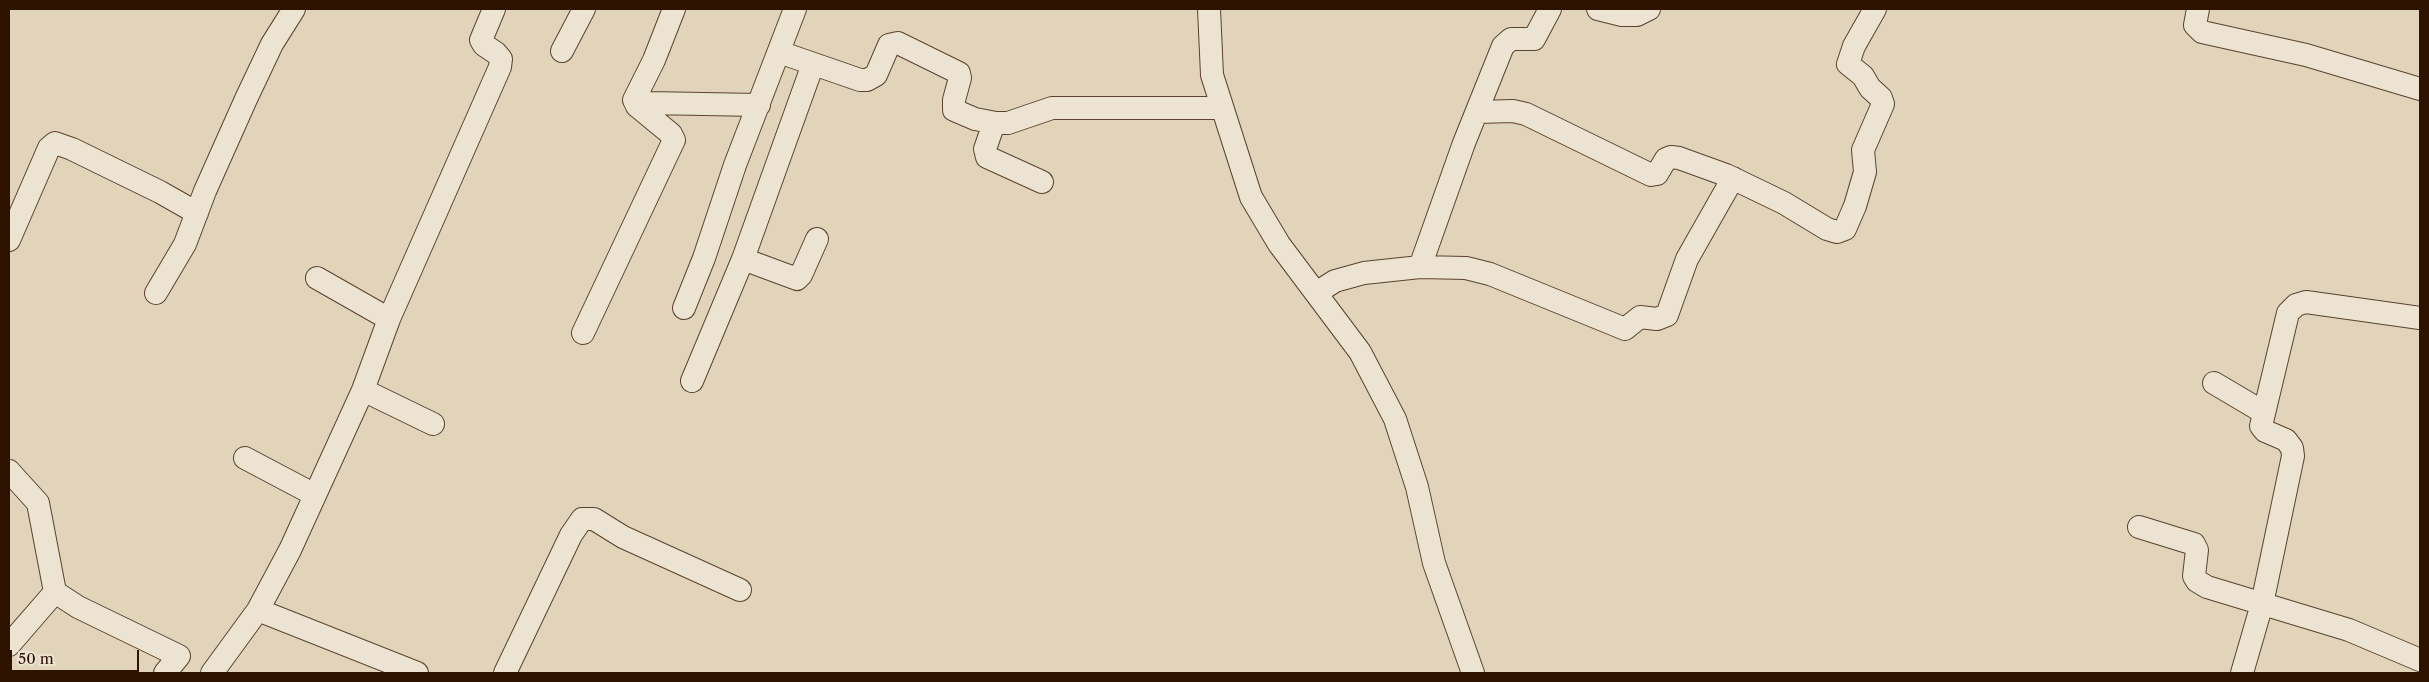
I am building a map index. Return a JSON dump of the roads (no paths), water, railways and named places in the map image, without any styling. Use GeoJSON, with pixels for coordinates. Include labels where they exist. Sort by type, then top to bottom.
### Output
{"type":"FeatureCollection","features":[{"type":"Feature","properties":{"kind":"street"},"geometry":{"type":"LineString","coordinates":[[156,293],[185,244],[261,68],[294,9]]}},
{"type":"Feature","properties":{"kind":"street"},"geometry":{"type":"LineString","coordinates":[[212,673],[258,610],[290,550],[364,390],[389,319],[500,67],[501,60],[496,53],[484,45],[482,40],[494,9]]}},
{"type":"Feature","properties":{"kind":"street"},"geometry":{"type":"LineString","coordinates":[[562,51],[584,9]]}},
{"type":"Feature","properties":{"kind":"street"},"geometry":{"type":"LineString","coordinates":[[583,333],[674,140],[671,134],[634,103],[634,97],[654,60],[674,9]]}},
{"type":"Feature","properties":{"kind":"street"},"geometry":{"type":"LineString","coordinates":[[684,308],[704,258],[735,165],[795,9]]}},
{"type":"Feature","properties":{"kind":"street"},"geometry":{"type":"LineString","coordinates":[[1209,9],[1212,75],[1220,108],[1251,198],[1279,244],[1360,352],[1395,419],[1417,486],[1434,563],[1473,673]]}},
{"type":"Feature","properties":{"kind":"street"},"geometry":{"type":"LineString","coordinates":[[1420,267],[1464,143],[1506,42],[1511,39],[1534,39],[1550,9]]}},
{"type":"Feature","properties":{"kind":"street"},"geometry":{"type":"LineString","coordinates":[[1600,9],[1622,15],[1636,15],[1649,9]]}},
{"type":"Feature","properties":{"kind":"street"},"geometry":{"type":"LineString","coordinates":[[1476,112],[1513,111],[1526,114],[1651,175],[1657,174],[1666,160],[1671,157],[1679,158],[1733,178],[1784,203],[1826,229],[1837,232],[1844,229],[1861,188],[1865,166],[1863,150],[1883,104],[1882,98],[1870,88],[1863,76],[1848,64],[1854,46],[1875,9]]}},
{"type":"Feature","properties":{"kind":"street"},"geometry":{"type":"LineString","coordinates":[[2198,9],[2195,25],[2202,32],[2306,56],[2420,89]]}},
{"type":"Feature","properties":{"kind":"street"},"geometry":{"type":"LineString","coordinates":[[780,52],[867,80],[876,75],[889,45],[898,42],[959,74],[960,78],[954,100],[954,110],[994,123],[1008,123],[1052,108],[1220,108]]}},
{"type":"Feature","properties":{"kind":"street"},"geometry":{"type":"LineString","coordinates":[[692,381],[743,259],[813,64]]}},
{"type":"Feature","properties":{"kind":"street"},"geometry":{"type":"LineString","coordinates":[[637,106],[648,103],[759,105]]}},
{"type":"Feature","properties":{"kind":"street"},"geometry":{"type":"LineString","coordinates":[[994,123],[985,149],[987,157],[1042,182]]}},
{"type":"Feature","properties":{"kind":"street"},"geometry":{"type":"LineString","coordinates":[[9,240],[49,148],[55,143],[72,149],[142,183],[197,213]]}},
{"type":"Feature","properties":{"kind":"street"},"geometry":{"type":"LineString","coordinates":[[1316,293],[1335,281],[1348,277],[1420,267],[1466,268],[1490,274],[1575,307],[1620,329],[1625,329],[1640,318],[1662,318],[1670,308],[1687,259],[1733,178]]}},
{"type":"Feature","properties":{"kind":"street"},"geometry":{"type":"LineString","coordinates":[[743,259],[797,279],[801,275],[817,238]]}},
{"type":"Feature","properties":{"kind":"street"},"geometry":{"type":"LineString","coordinates":[[317,278],[389,319]]}},
{"type":"Feature","properties":{"kind":"street"},"geometry":{"type":"LineString","coordinates":[[2242,673],[2262,604],[2293,456],[2292,448],[2286,440],[2265,431],[2261,426],[2288,313],[2296,305],[2306,302],[2420,318]]}},
{"type":"Feature","properties":{"kind":"street"},"geometry":{"type":"LineString","coordinates":[[2214,383],[2263,412]]}},
{"type":"Feature","properties":{"kind":"street"},"geometry":{"type":"LineString","coordinates":[[364,390],[433,424]]}},
{"type":"Feature","properties":{"kind":"street"},"geometry":{"type":"LineString","coordinates":[[245,458],[315,495]]}},
{"type":"Feature","properties":{"kind":"street"},"geometry":{"type":"LineString","coordinates":[[9,471],[38,503],[55,592],[78,608],[179,656],[198,667],[202,673]]}},
{"type":"Feature","properties":{"kind":"street"},"geometry":{"type":"LineString","coordinates":[[505,673],[571,536],[582,519],[594,518],[623,537],[740,590]]}},
{"type":"Feature","properties":{"kind":"street"},"geometry":{"type":"LineString","coordinates":[[2139,527],[2194,544],[2197,550],[2194,576],[2202,584],[2350,630],[2420,660]]}},
{"type":"Feature","properties":{"kind":"street"},"geometry":{"type":"LineString","coordinates":[[9,645],[55,592]]}},
{"type":"Feature","properties":{"kind":"street"},"geometry":{"type":"LineString","coordinates":[[258,610],[417,673]]}},
{"type":"Feature","properties":{"kind":"street"},"geometry":{"type":"LineString","coordinates":[[165,673],[179,656]]}}]}
